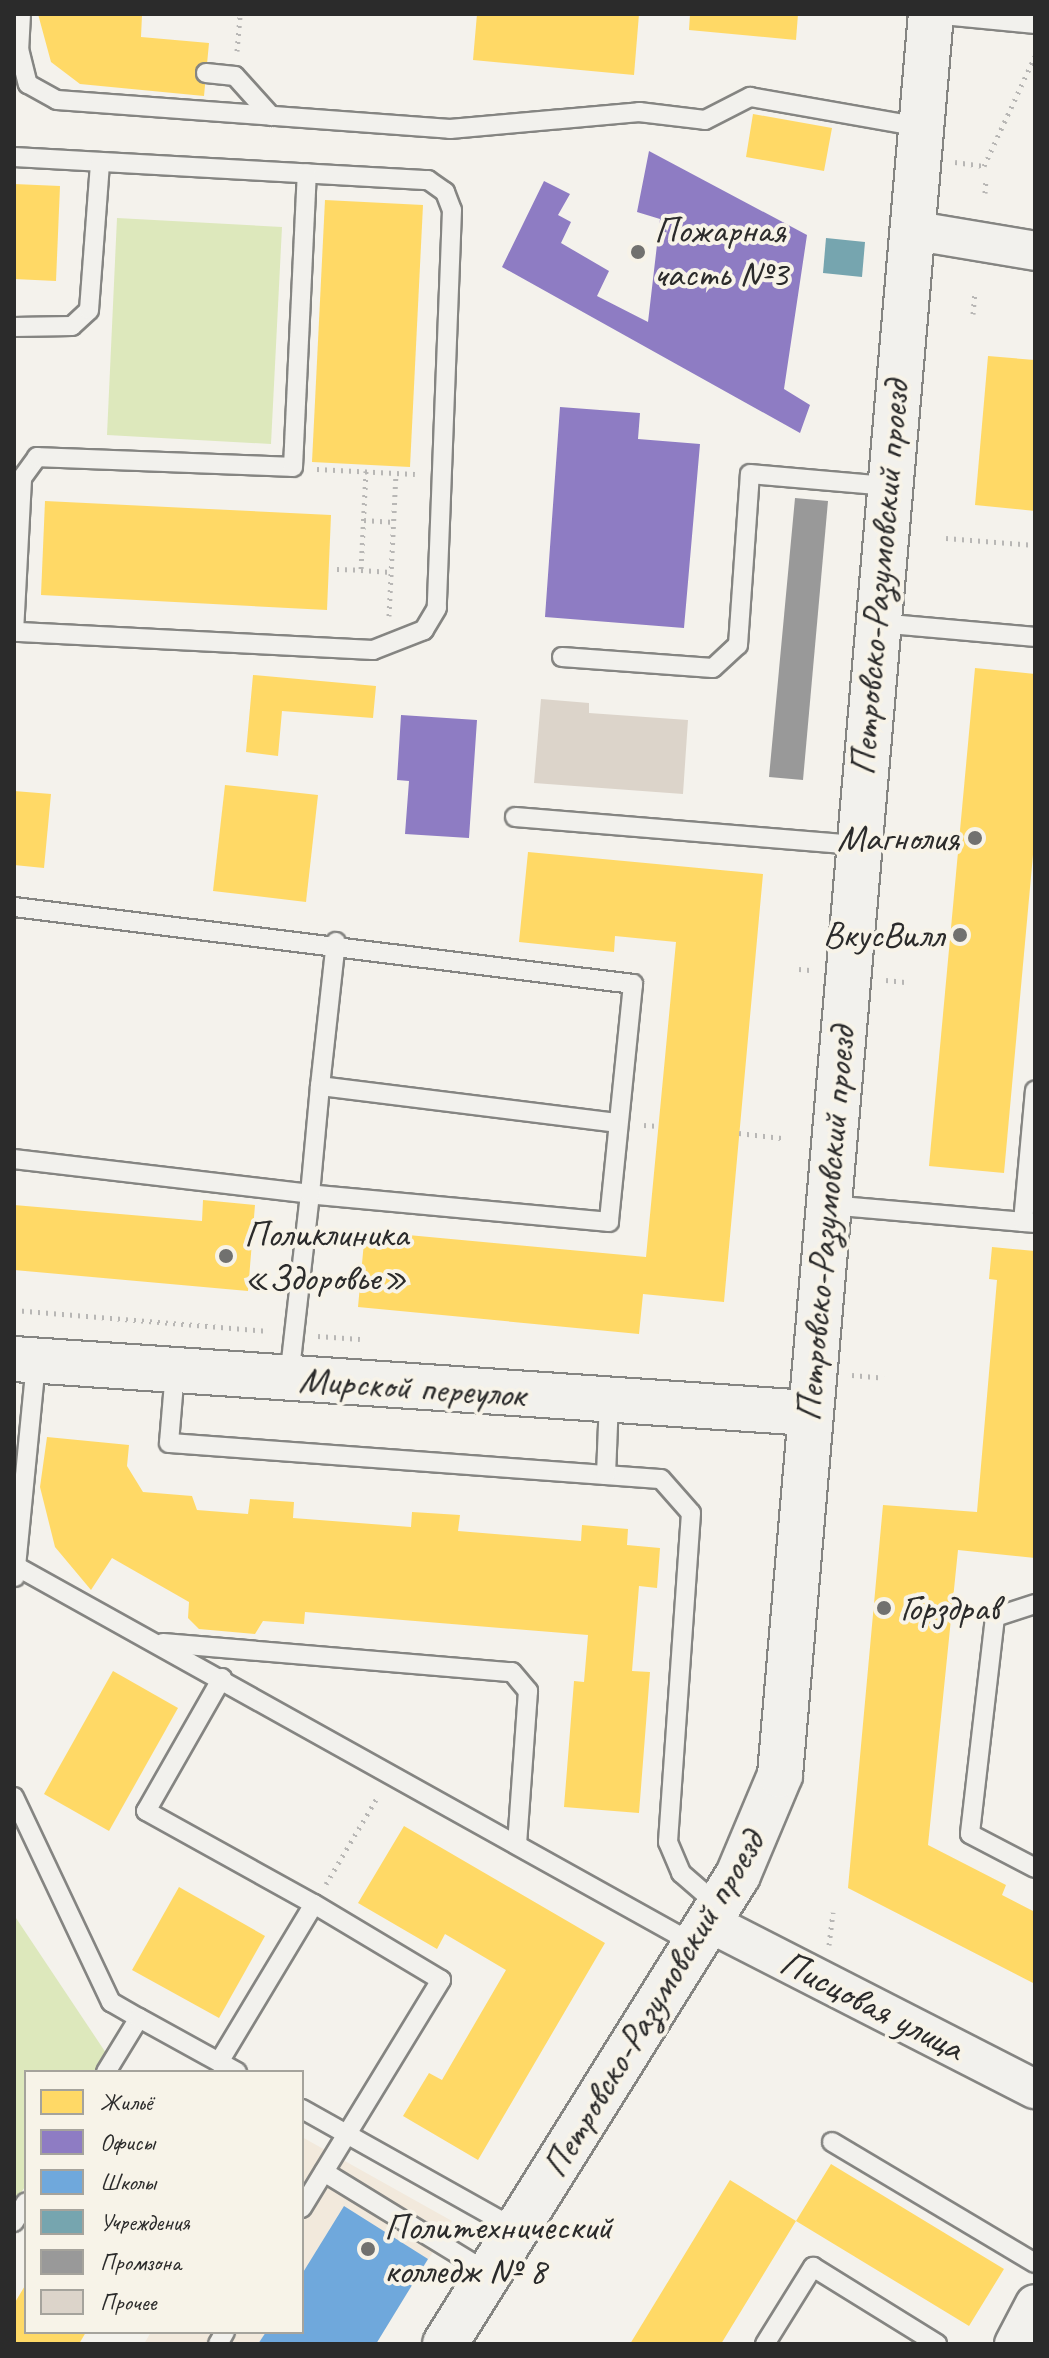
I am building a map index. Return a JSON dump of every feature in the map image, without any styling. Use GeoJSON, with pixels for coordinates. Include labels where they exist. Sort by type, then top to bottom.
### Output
{"type":"FeatureCollection","features":[{"type":"Feature","properties":{"kind":"street","name":"Петровско-Разумовский проезд"},"geometry":{"type":"LineString","coordinates":[[445,2344],[707,1924],[765,1824],[780,1775],[856,845],[931,14]]}},
{"type":"Feature","properties":{"kind":"street"},"geometry":{"type":"LineString","coordinates":[[910,230],[1035,251]]}},
{"type":"Feature","properties":{"kind":"street","name":"Мирской переулок"},"geometry":{"type":"LineString","coordinates":[[25,1360],[809,1413]]}},
{"type":"Feature","properties":{"kind":"street","name":"Писцовая улица"},"geometry":{"type":"LineString","coordinates":[[707,1924],[1035,2089]]}},
{"type":"Feature","properties":{"kind":"street"},"geometry":{"type":"LineString","coordinates":[[1014,2344],[1035,2304]]}},
{"type":"Feature","properties":{"kind":"lane"},"geometry":{"type":"LineString","coordinates":[[21,14],[19,49],[28,84],[57,100],[450,129],[639,112],[705,120],[750,97],[921,127]]}},
{"type":"Feature","properties":{"kind":"lane"},"geometry":{"type":"LineString","coordinates":[[931,14],[1035,24]]}},
{"type":"Feature","properties":{"kind":"lane"},"geometry":{"type":"LineString","coordinates":[[206,73],[235,76],[271,116]]}},
{"type":"Feature","properties":{"kind":"lane"},"geometry":{"type":"LineString","coordinates":[[14,157],[307,173],[428,180],[449,199],[444,475],[436,614],[424,630],[388,648],[14,632],[22,478],[37,457],[293,467],[307,173]]}},
{"type":"Feature","properties":{"kind":"lane"},"geometry":{"type":"LineString","coordinates":[[14,327],[72,326],[89,310],[100,162]]}},
{"type":"Feature","properties":{"kind":"lane"},"geometry":{"type":"LineString","coordinates":[[562,657],[713,668],[738,645],[750,474],[888,486]]}},
{"type":"Feature","properties":{"kind":"lane"},"geometry":{"type":"LineString","coordinates":[[876,622],[1035,637]]}},
{"type":"Feature","properties":{"kind":"lane"},"geometry":{"type":"LineString","coordinates":[[515,817],[856,845]]}},
{"type":"Feature","properties":{"kind":"lane"},"geometry":{"type":"LineString","coordinates":[[14,907],[336,942],[633,984],[609,1222],[310,1194],[14,1159]]}},
{"type":"Feature","properties":{"kind":"lane"},"geometry":{"type":"LineString","coordinates":[[289,1379],[336,942]]}},
{"type":"Feature","properties":{"kind":"lane"},"geometry":{"type":"LineString","coordinates":[[320,1086],[618,1123]]}},
{"type":"Feature","properties":{"kind":"lane"},"geometry":{"type":"LineString","coordinates":[[826,1205],[1029,1222],[1035,1091]]}},
{"type":"Feature","properties":{"kind":"lane"},"geometry":{"type":"LineString","coordinates":[[25,1360],[16,1571],[222,1678],[517,1845],[707,1924]]}},
{"type":"Feature","properties":{"kind":"lane"},"geometry":{"type":"LineString","coordinates":[[175,1370],[169,1443],[661,1479],[691,1513],[668,1842],[707,1924]]}},
{"type":"Feature","properties":{"kind":"lane"},"geometry":{"type":"LineString","coordinates":[[606,1475],[609,1399]]}},
{"type":"Feature","properties":{"kind":"lane"},"geometry":{"type":"LineString","coordinates":[[1035,1604],[995,1617],[970,1834],[1035,1868]]}},
{"type":"Feature","properties":{"kind":"lane"},"geometry":{"type":"LineString","coordinates":[[156,1642],[512,1672],[528,1691],[517,1845]]}},
{"type":"Feature","properties":{"kind":"lane"},"geometry":{"type":"LineString","coordinates":[[222,1678],[146,1811],[314,1904],[441,1980],[304,2205]]}},
{"type":"Feature","properties":{"kind":"lane"},"geometry":{"type":"LineString","coordinates":[[14,1797],[111,2002],[233,2070]]}},
{"type":"Feature","properties":{"kind":"lane"},"geometry":{"type":"LineString","coordinates":[[219,2062],[314,1904]]}},
{"type":"Feature","properties":{"kind":"lane"},"geometry":{"type":"LineString","coordinates":[[107,2070],[139,2018]]}},
{"type":"Feature","properties":{"kind":"lane"},"geometry":{"type":"LineString","coordinates":[[304,2110],[516,2229]]}},
{"type":"Feature","properties":{"kind":"lane"},"geometry":{"type":"LineString","coordinates":[[832,2142],[1035,2263]]}},
{"type":"Feature","properties":{"kind":"lane"},"geometry":{"type":"LineString","coordinates":[[324,2172],[489,2273]]}},
{"type":"Feature","properties":{"kind":"lane"},"geometry":{"type":"LineString","coordinates":[[765,2344],[813,2267],[937,2344]]}},
{"type":"Feature","properties":{"kind":"path"},"geometry":{"type":"LineString","coordinates":[[235,76],[240,14]]}},
{"type":"Feature","properties":{"kind":"path"},"geometry":{"type":"LineString","coordinates":[[951,162],[984,166],[1035,56]]}},
{"type":"Feature","properties":{"kind":"path"},"geometry":{"type":"LineString","coordinates":[[985,193],[986,179]]}},
{"type":"Feature","properties":{"kind":"path"},"geometry":{"type":"LineString","coordinates":[[973,314],[975,293]]}},
{"type":"Feature","properties":{"kind":"path"},"geometry":{"type":"LineString","coordinates":[[333,470],[444,475]]}},
{"type":"Feature","properties":{"kind":"path"},"geometry":{"type":"LineString","coordinates":[[361,570],[366,471]]}},
{"type":"Feature","properties":{"kind":"path"},"geometry":{"type":"LineString","coordinates":[[388,648],[396,473]]}},
{"type":"Feature","properties":{"kind":"path"},"geometry":{"type":"LineString","coordinates":[[364,520],[394,522]]}},
{"type":"Feature","properties":{"kind":"path"},"geometry":{"type":"LineString","coordinates":[[946,538],[1035,545]]}},
{"type":"Feature","properties":{"kind":"path"},"geometry":{"type":"LineString","coordinates":[[337,569],[391,572]]}},
{"type":"Feature","properties":{"kind":"path"},"geometry":{"type":"LineString","coordinates":[[739,1133],[782,1138]]}},
{"type":"Feature","properties":{"kind":"path"},"geometry":{"type":"LineString","coordinates":[[843,1375],[884,1378]]}},
{"type":"Feature","properties":{"kind":"path"},"geometry":{"type":"LineString","coordinates":[[314,1904],[391,1774]]}},
{"type":"Feature","properties":{"kind":"path"},"geometry":{"type":"LineString","coordinates":[[828,1962],[833,1912]]}},
{"type":"Feature","properties":{"kind":"shaded area","name":"Политехнический колледж № 8"},"geometry":{"type":"Polygon","coordinates":[[[304,2138],[452,2221],[376,2344],[144,2344],[150,2334],[304,2334],[304,2138]]]}},
{"type":"Feature","properties":{"kind":"green space"},"geometry":{"type":"Polygon","coordinates":[[[117,218],[282,227],[271,444],[107,435],[117,218]]]}},
{"type":"Feature","properties":{"kind":"green space"},"geometry":{"type":"Polygon","coordinates":[[[14,1915],[106,2053],[96,2070],[24,2070],[24,2188],[14,2204],[14,1915]]]}},
{"type":"Feature","properties":{"kind":"building: Жильё"},"geometry":{"type":"Polygon","coordinates":[[[38,14],[142,15],[141,37],[209,43],[204,96],[80,84],[51,62],[38,14]]]}},
{"type":"Feature","properties":{"kind":"building: Жильё"},"geometry":{"type":"Polygon","coordinates":[[[477,14],[639,14],[634,75],[473,60],[477,14]]]}},
{"type":"Feature","properties":{"kind":"building: Жильё"},"geometry":{"type":"Polygon","coordinates":[[[690,14],[798,14],[796,40],[689,30],[690,14]]]}},
{"type":"Feature","properties":{"kind":"building: Жильё"},"geometry":{"type":"Polygon","coordinates":[[[753,114],[832,128],[824,171],[746,157],[753,114]]]}},
{"type":"Feature","properties":{"kind":"building: Жильё"},"geometry":{"type":"Polygon","coordinates":[[[14,184],[60,186],[56,281],[14,279],[14,184]]]}},
{"type":"Feature","properties":{"kind":"building: Жильё"},"geometry":{"type":"Polygon","coordinates":[[[325,200],[423,205],[410,467],[312,462],[325,200]]]}},
{"type":"Feature","properties":{"kind":"building: Жильё"},"geometry":{"type":"Polygon","coordinates":[[[988,356],[1035,360],[1035,511],[975,505],[988,356]]]}},
{"type":"Feature","properties":{"kind":"building: Жильё"},"geometry":{"type":"Polygon","coordinates":[[[45,501],[331,515],[327,610],[41,595],[45,501]]]}},
{"type":"Feature","properties":{"kind":"building: Жильё"},"geometry":{"type":"Polygon","coordinates":[[[975,668],[1035,674],[1035,833],[1004,1173],[929,1166],[975,668]]]}},
{"type":"Feature","properties":{"kind":"building: Жильё"},"geometry":{"type":"Polygon","coordinates":[[[253,675],[376,686],[373,718],[282,711],[278,756],[246,752],[253,675]]]}},
{"type":"Feature","properties":{"kind":"building: Жильё"},"geometry":{"type":"Polygon","coordinates":[[[225,785],[318,795],[306,902],[213,891],[225,785]]]}},
{"type":"Feature","properties":{"kind":"building: Жильё"},"geometry":{"type":"Polygon","coordinates":[[[14,791],[51,794],[44,868],[14,865],[14,791]]]}},
{"type":"Feature","properties":{"kind":"building: Жильё"},"geometry":{"type":"Polygon","coordinates":[[[528,852],[763,874],[724,1302],[643,1294],[639,1334],[358,1307],[365,1231],[646,1257],[676,942],[615,936],[614,952],[519,942],[528,852]]]}},
{"type":"Feature","properties":{"kind":"building: Жильё"},"geometry":{"type":"Polygon","coordinates":[[[203,1200],[255,1205],[248,1291],[14,1270],[14,1205],[202,1221],[203,1200]]]}},
{"type":"Feature","properties":{"kind":"building: Жильё"},"geometry":{"type":"Polygon","coordinates":[[[992,1247],[1035,1251],[1035,1558],[958,1550],[928,1845],[1006,1885],[1002,1895],[1035,1912],[1035,1984],[848,1888],[883,1505],[977,1512],[997,1280],[989,1279],[992,1247]]]}},
{"type":"Feature","properties":{"kind":"building: Жильё"},"geometry":{"type":"Polygon","coordinates":[[[47,1437],[129,1445],[127,1466],[143,1492],[192,1496],[197,1510],[248,1514],[250,1499],[294,1502],[293,1518],[411,1527],[412,1512],[460,1515],[458,1531],[581,1541],[582,1525],[628,1529],[627,1545],[660,1548],[657,1588],[639,1586],[632,1671],[650,1672],[639,1813],[564,1807],[574,1681],[584,1682],[588,1635],[305,1612],[304,1624],[263,1621],[255,1634],[199,1629],[188,1618],[189,1602],[112,1558],[91,1590],[55,1547],[40,1487],[47,1437]]]}},
{"type":"Feature","properties":{"kind":"building: Жильё"},"geometry":{"type":"Polygon","coordinates":[[[113,1671],[178,1708],[109,1831],[44,1794],[113,1671]]]}},
{"type":"Feature","properties":{"kind":"building: Жильё"},"geometry":{"type":"Polygon","coordinates":[[[404,1826],[605,1943],[478,2160],[403,2116],[429,2073],[442,2080],[506,1970],[445,1934],[437,1949],[358,1903],[404,1826]]]}},
{"type":"Feature","properties":{"kind":"building: Жильё"},"geometry":{"type":"Polygon","coordinates":[[[179,1887],[265,1936],[219,2018],[132,1970],[179,1887]]]}},
{"type":"Feature","properties":{"kind":"building: Жильё"},"geometry":{"type":"Polygon","coordinates":[[[831,2164],[1004,2269],[969,2326],[796,2221],[831,2164]]]}},
{"type":"Feature","properties":{"kind":"building: Жильё"},"geometry":{"type":"Polygon","coordinates":[[[730,2180],[796,2221],[721,2344],[630,2344],[730,2180]]]}},
{"type":"Feature","properties":{"kind":"building: Жильё"},"geometry":{"type":"Polygon","coordinates":[[[24,2287],[24,2334],[85,2334],[79,2344],[14,2344],[14,2304],[24,2287]]]}},
{"type":"Feature","properties":{"kind":"building: Офисы"},"geometry":{"type":"Polygon","coordinates":[[[649,151],[807,235],[784,389],[810,405],[800,433],[502,267],[544,181],[570,194],[558,215],[571,222],[561,243],[609,271],[597,296],[648,322],[660,219],[637,212],[649,151]]]}},
{"type":"Feature","properties":{"kind":"building: Офисы"},"geometry":{"type":"Polygon","coordinates":[[[560,407],[640,413],[638,439],[700,444],[684,628],[545,617],[560,407]]]}},
{"type":"Feature","properties":{"kind":"building: Офисы"},"geometry":{"type":"Polygon","coordinates":[[[401,715],[477,720],[469,838],[405,834],[409,781],[397,780],[401,715]]]}},
{"type":"Feature","properties":{"kind":"building: Школы"},"geometry":{"type":"Polygon","coordinates":[[[344,2206],[428,2259],[376,2344],[258,2344],[265,2334],[304,2334],[304,2271],[344,2206]]]}},
{"type":"Feature","properties":{"kind":"building: Учреждения"},"geometry":{"type":"Polygon","coordinates":[[[826,238],[865,242],[862,277],[823,273],[826,238]]]}},
{"type":"Feature","properties":{"kind":"building: Промзона"},"geometry":{"type":"Polygon","coordinates":[[[795,498],[828,501],[803,780],[769,777],[795,498]]]}},
{"type":"Feature","properties":{"kind":"building: Прочее"},"geometry":{"type":"Polygon","coordinates":[[[541,699],[589,703],[589,713],[688,720],[683,794],[534,783],[541,699]]]}},
{"type":"Feature","properties":{"kind":"place","name":"Пожарная часть №3"},"geometry":{"type":"Point","coordinates":[638,252]}},
{"type":"Feature","properties":{"kind":"place","name":"Магнолия"},"geometry":{"type":"Point","coordinates":[975,838]}},
{"type":"Feature","properties":{"kind":"place","name":"ВкусВилл"},"geometry":{"type":"Point","coordinates":[960,935]}},
{"type":"Feature","properties":{"kind":"place","name":"Поликлиника «Здоровье»"},"geometry":{"type":"Point","coordinates":[226,1256]}},
{"type":"Feature","properties":{"kind":"place","name":"Горздрав"},"geometry":{"type":"Point","coordinates":[884,1608]}},
{"type":"Feature","properties":{"kind":"place","name":"Политехнический колледж № 8"},"geometry":{"type":"Point","coordinates":[368,2249]}}]}
